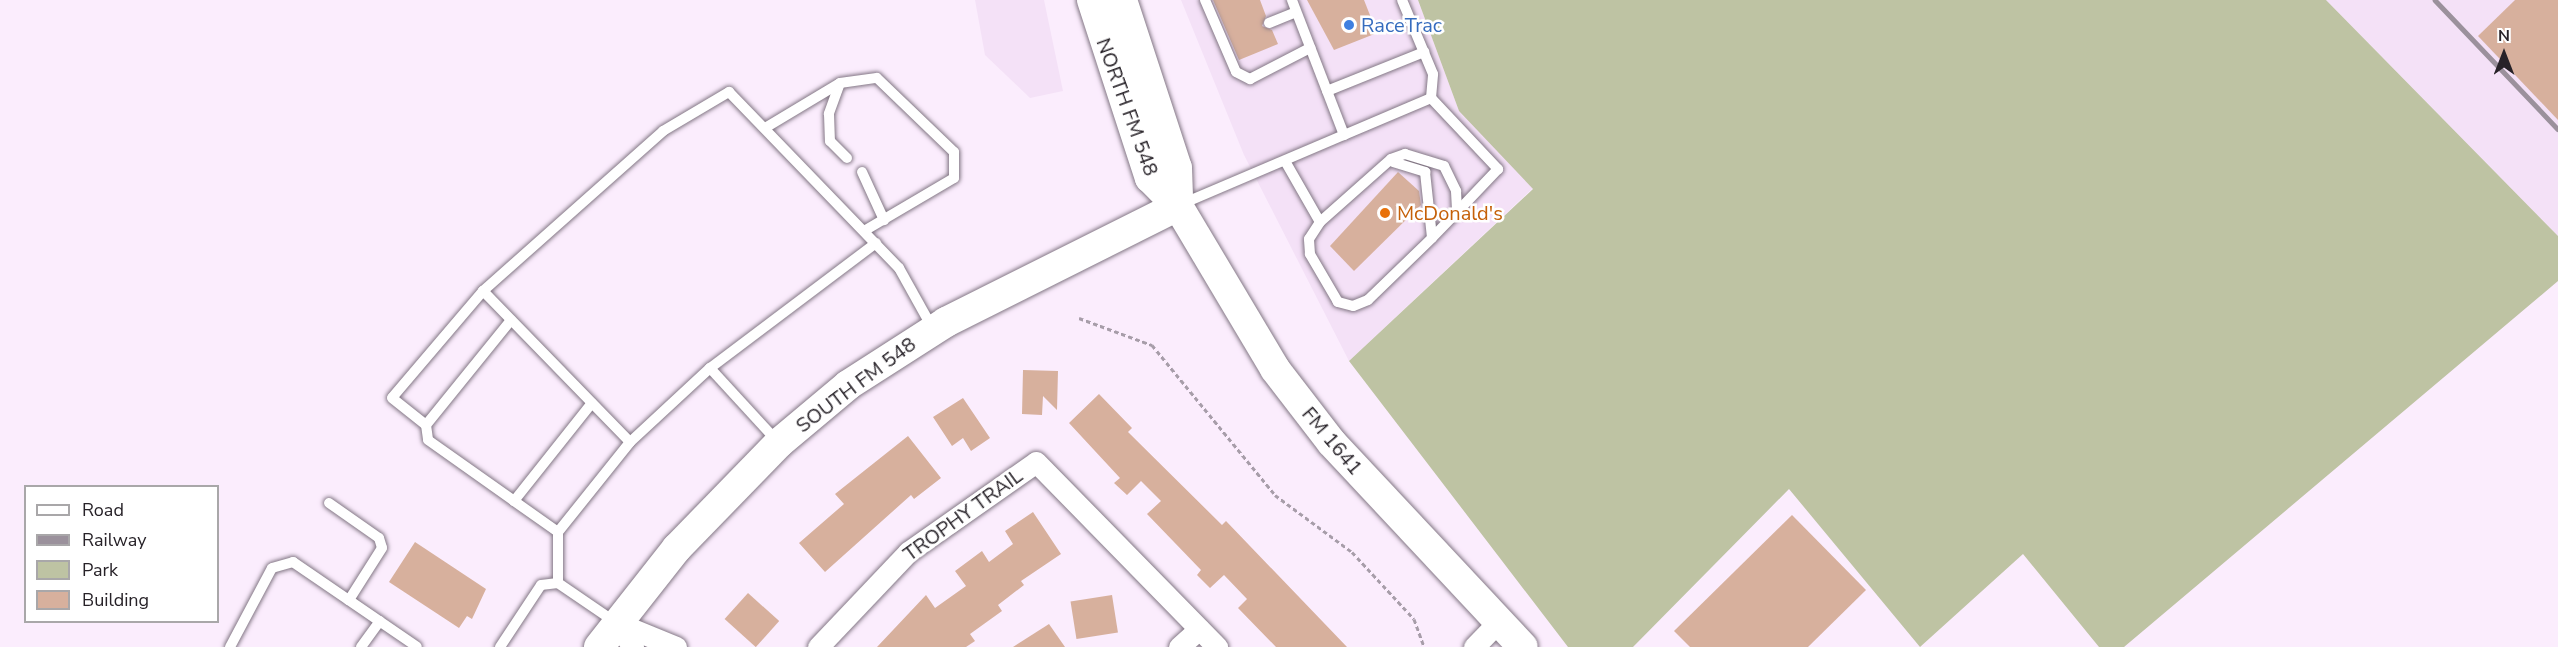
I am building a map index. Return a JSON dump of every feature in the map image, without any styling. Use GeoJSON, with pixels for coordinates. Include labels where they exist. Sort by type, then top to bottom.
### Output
{"type":"FeatureCollection","features":[{"type":"Feature","properties":{"kind":"main road","name":"NORTH FM 548"},"geometry":{"type":"LineString","coordinates":[[1092,0],[1150,178],[1178,206]]}},
{"type":"Feature","properties":{"kind":"main road","name":"NORTH FM 548"},"geometry":{"type":"LineString","coordinates":[[1122,0],[1177,168],[1178,206]]}},
{"type":"Feature","properties":{"kind":"main road","name":"SOUTH FM 548"},"geometry":{"type":"LineString","coordinates":[[599,647],[615,622],[677,548],[779,443],[848,385],[933,329],[1178,206]]}},
{"type":"Feature","properties":{"kind":"main road","name":"FM 1641"},"geometry":{"type":"LineString","coordinates":[[1178,206],[1224,290],[1302,406],[1523,647]]}},
{"type":"Feature","properties":{"kind":"street","name":"TROPHY TRAIL"},"geometry":{"type":"LineString","coordinates":[[818,647],[908,552],[1036,462],[1199,630]]}},
{"type":"Feature","properties":{"kind":"street"},"geometry":{"type":"LineString","coordinates":[[615,622],[633,647]]}},
{"type":"Feature","properties":{"kind":"street"},"geometry":{"type":"LineString","coordinates":[[615,622],[676,647]]}},
{"type":"Feature","properties":{"kind":"street"},"geometry":{"type":"LineString","coordinates":[[1474,647],[1498,622]]}},
{"type":"Feature","properties":{"kind":"street"},"geometry":{"type":"LineString","coordinates":[[1179,647],[1199,630],[1216,647]]}},
{"type":"Feature","properties":{"kind":"lane"},"geometry":{"type":"LineString","coordinates":[[1205,0],[1215,16],[1236,72],[1250,79],[1310,48]]}},
{"type":"Feature","properties":{"kind":"lane"},"geometry":{"type":"LineString","coordinates":[[1292,0],[1344,135]]}},
{"type":"Feature","properties":{"kind":"lane"},"geometry":{"type":"LineString","coordinates":[[1402,0],[1432,74],[1431,98],[1498,169],[1457,212],[1432,238],[1368,300],[1353,306],[1338,302],[1310,254],[1309,239],[1320,222],[1387,162],[1420,155],[1444,166],[1455,190],[1457,212]]}},
{"type":"Feature","properties":{"kind":"lane"},"geometry":{"type":"LineString","coordinates":[[1269,23],[1296,12]]}},
{"type":"Feature","properties":{"kind":"lane"},"geometry":{"type":"LineString","coordinates":[[1327,91],[1424,52]]}},
{"type":"Feature","properties":{"kind":"lane"},"geometry":{"type":"LineString","coordinates":[[765,128],[840,83],[877,78],[954,152],[954,178],[864,231]]}},
{"type":"Feature","properties":{"kind":"lane"},"geometry":{"type":"LineString","coordinates":[[840,83],[829,114],[830,141],[847,158]]}},
{"type":"Feature","properties":{"kind":"lane"},"geometry":{"type":"LineString","coordinates":[[558,532],[428,440],[426,425],[392,398],[483,291],[663,130],[729,92],[899,268],[933,329]]}},
{"type":"Feature","properties":{"kind":"lane"},"geometry":{"type":"LineString","coordinates":[[1178,206],[1431,98]]}},
{"type":"Feature","properties":{"kind":"lane"},"geometry":{"type":"LineString","coordinates":[[1285,161],[1320,222]]}},
{"type":"Feature","properties":{"kind":"lane"},"geometry":{"type":"LineString","coordinates":[[1387,162],[1405,162],[1425,172],[1432,238]]}},
{"type":"Feature","properties":{"kind":"lane"},"geometry":{"type":"LineString","coordinates":[[862,172],[884,219]]}},
{"type":"Feature","properties":{"kind":"lane"},"geometry":{"type":"LineString","coordinates":[[558,583],[558,532],[630,442],[710,368],[876,243]]}},
{"type":"Feature","properties":{"kind":"lane"},"geometry":{"type":"LineString","coordinates":[[483,291],[630,442]]}},
{"type":"Feature","properties":{"kind":"lane"},"geometry":{"type":"LineString","coordinates":[[426,425],[512,320]]}},
{"type":"Feature","properties":{"kind":"lane"},"geometry":{"type":"LineString","coordinates":[[710,368],[779,443]]}},
{"type":"Feature","properties":{"kind":"lane"},"geometry":{"type":"LineString","coordinates":[[514,501],[592,404]]}},
{"type":"Feature","properties":{"kind":"lane"},"geometry":{"type":"LineString","coordinates":[[328,503],[380,538],[382,548],[349,600]]}},
{"type":"Feature","properties":{"kind":"lane"},"geometry":{"type":"LineString","coordinates":[[230,647],[272,568],[281,563],[293,562],[417,647]]}},
{"type":"Feature","properties":{"kind":"lane"},"geometry":{"type":"LineString","coordinates":[[500,647],[526,600],[541,585],[558,583],[615,622]]}},
{"type":"Feature","properties":{"kind":"lane"},"geometry":{"type":"LineString","coordinates":[[362,647],[380,621]]}},
{"type":"Feature","properties":{"kind":"path"},"geometry":{"type":"LineString","coordinates":[[1079,318],[1152,345],[1275,495],[1352,552],[1414,619],[1424,647]]}},
{"type":"Feature","properties":{"kind":"shaded area"},"geometry":{"type":"Polygon","coordinates":[[[975,0],[1044,0],[1063,91],[1030,98],[985,55],[975,0]]]}},
{"type":"Feature","properties":{"kind":"shaded area"},"geometry":{"type":"Polygon","coordinates":[[[1181,0],[1418,0],[1459,111],[1533,188],[1349,361],[1244,155],[1181,0]]]}},
{"type":"Feature","properties":{"kind":"shaded area"},"geometry":{"type":"Polygon","coordinates":[[[2326,0],[2558,0],[2558,236],[2326,0]]]}},
{"type":"Feature","properties":{"kind":"green space"},"geometry":{"type":"Polygon","coordinates":[[[1418,0],[2326,0],[2558,236],[2558,281],[2124,647],[2099,647],[2023,554],[1920,647],[1789,489],[1633,647],[1568,647],[1349,361],[1533,189],[1459,111],[1418,0]]]}},
{"type":"Feature","properties":{"kind":"building"},"geometry":{"type":"Polygon","coordinates":[[[1213,0],[1260,0],[1266,16],[1262,26],[1272,30],[1278,44],[1239,60],[1213,0]]]}},
{"type":"Feature","properties":{"kind":"building","name":"RaceTrac"},"geometry":{"type":"Polygon","coordinates":[[[1307,0],[1364,0],[1377,33],[1334,50],[1307,0]]]}},
{"type":"Feature","properties":{"kind":"building"},"geometry":{"type":"Polygon","coordinates":[[[2515,0],[2558,0],[2558,120],[2478,36],[2515,0]]]}},
{"type":"Feature","properties":{"kind":"building","name":"McDonald's"},"geometry":{"type":"Polygon","coordinates":[[[1398,172],[1419,191],[1421,205],[1354,271],[1330,246],[1398,172]]]}},
{"type":"Feature","properties":{"kind":"building"},"geometry":{"type":"Polygon","coordinates":[[[1023,370],[1058,371],[1057,410],[1043,396],[1042,415],[1022,414],[1023,370]]]}},
{"type":"Feature","properties":{"kind":"building"},"geometry":{"type":"Polygon","coordinates":[[[1099,394],[1132,428],[1128,432],[1222,525],[1226,521],[1347,647],[1276,647],[1238,608],[1247,599],[1224,575],[1210,588],[1197,575],[1201,570],[1147,514],[1161,501],[1141,481],[1127,495],[1114,483],[1120,478],[1069,423],[1099,394]]]}},
{"type":"Feature","properties":{"kind":"building"},"geometry":{"type":"Polygon","coordinates":[[[963,398],[990,438],[971,451],[963,438],[952,446],[933,417],[963,398]]]}},
{"type":"Feature","properties":{"kind":"building"},"geometry":{"type":"Polygon","coordinates":[[[908,436],[941,478],[914,499],[911,495],[825,572],[799,543],[844,504],[835,494],[908,436]]]}},
{"type":"Feature","properties":{"kind":"building"},"geometry":{"type":"Polygon","coordinates":[[[1033,512],[1061,554],[1021,581],[1024,585],[998,605],[1002,611],[970,634],[975,641],[966,647],[877,647],[926,595],[935,608],[966,586],[955,571],[982,551],[989,562],[1013,544],[1005,531],[1033,512]]]}},
{"type":"Feature","properties":{"kind":"building"},"geometry":{"type":"Polygon","coordinates":[[[1792,515],[1866,590],[1808,647],[1690,647],[1674,631],[1792,515]]]}},
{"type":"Feature","properties":{"kind":"building"},"geometry":{"type":"Polygon","coordinates":[[[415,542],[486,589],[472,619],[467,616],[459,628],[389,582],[415,542]]]}},
{"type":"Feature","properties":{"kind":"building"},"geometry":{"type":"Polygon","coordinates":[[[748,593],[779,621],[756,647],[725,619],[748,593]]]}},
{"type":"Feature","properties":{"kind":"building"},"geometry":{"type":"Polygon","coordinates":[[[1112,595],[1118,633],[1076,639],[1071,602],[1112,595]]]}},
{"type":"Feature","properties":{"kind":"building"},"geometry":{"type":"Polygon","coordinates":[[[1049,624],[1065,647],[1013,647],[1049,624]]]}},
{"type":"Feature","properties":{"kind":"railway"},"geometry":{"type":"LineString","coordinates":[[2435,0],[2558,129]]}},
{"type":"Feature","properties":{"kind":"place","name":"RaceTrac"},"geometry":{"type":"Point","coordinates":[1349,25]}},
{"type":"Feature","properties":{"kind":"place","name":"McDonald's"},"geometry":{"type":"Point","coordinates":[1385,213]}}]}
